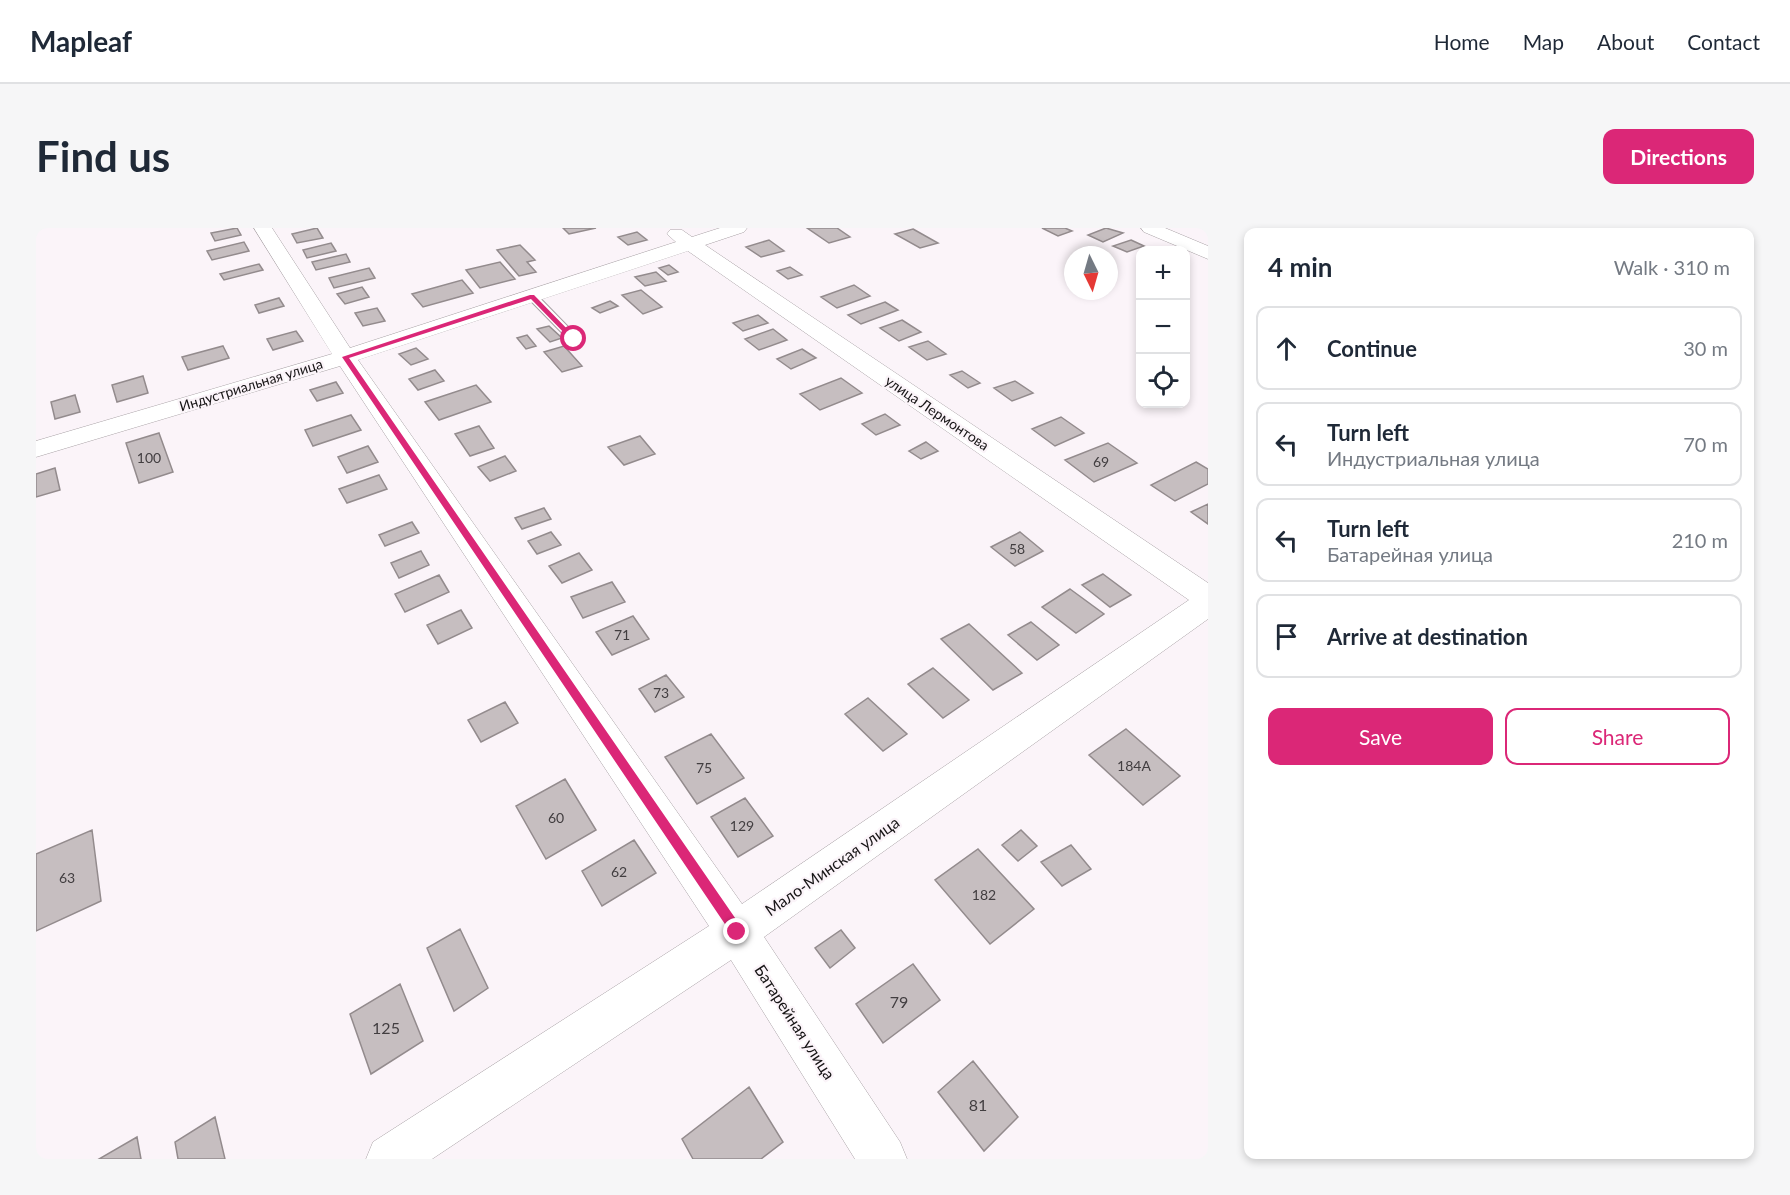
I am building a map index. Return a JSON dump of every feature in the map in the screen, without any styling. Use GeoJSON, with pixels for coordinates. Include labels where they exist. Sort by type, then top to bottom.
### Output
{"type":"FeatureCollection","features":[{"type":"Feature","properties":{"kind":"street","name":"Батарейная улица"},"geometry":{"type":"LineString","coordinates":[[263,228],[345,357],[737,932],[883,1159]]}},
{"type":"Feature","properties":{"kind":"street","name":"улица Лермонтова"},"geometry":{"type":"LineString","coordinates":[[667,228],[1208,598]]}},
{"type":"Feature","properties":{"kind":"street","name":"Индустриальная улица"},"geometry":{"type":"LineString","coordinates":[[36,449],[345,357],[738,228]]}},
{"type":"Feature","properties":{"kind":"street"},"geometry":{"type":"LineString","coordinates":[[1150,228],[1208,253]]}},
{"type":"Feature","properties":{"kind":"street","name":"Мало-Минская улица"},"geometry":{"type":"LineString","coordinates":[[390,1159],[737,932],[1208,603]]}},
{"type":"Feature","properties":{"kind":"lane"},"geometry":{"type":"LineString","coordinates":[[532,296],[574,339]]}},
{"type":"Feature","properties":{"kind":"building"},"geometry":{"type":"Polygon","coordinates":[[[237,228],[241,235],[215,241],[211,233],[237,228]]]}},
{"type":"Feature","properties":{"kind":"building"},"geometry":{"type":"Polygon","coordinates":[[[317,228],[323,238],[297,243],[292,234],[317,228]]]}},
{"type":"Feature","properties":{"kind":"building"},"geometry":{"type":"Polygon","coordinates":[[[563,228],[596,228],[569,234],[563,228]]]}},
{"type":"Feature","properties":{"kind":"building"},"geometry":{"type":"Polygon","coordinates":[[[807,228],[837,228],[850,237],[829,243],[807,228]]]}},
{"type":"Feature","properties":{"kind":"building"},"geometry":{"type":"Polygon","coordinates":[[[1042,228],[1065,228],[1072,231],[1058,236],[1042,228]]]}},
{"type":"Feature","properties":{"kind":"building"},"geometry":{"type":"Polygon","coordinates":[[[1106,228],[1123,233],[1103,242],[1088,235],[1106,228]]]}},
{"type":"Feature","properties":{"kind":"building"},"geometry":{"type":"Polygon","coordinates":[[[913,229],[938,243],[920,248],[895,234],[913,229]]]}},
{"type":"Feature","properties":{"kind":"building"},"geometry":{"type":"Polygon","coordinates":[[[637,232],[647,240],[628,245],[618,237],[637,232]]]}},
{"type":"Feature","properties":{"kind":"building"},"geometry":{"type":"Polygon","coordinates":[[[769,240],[784,251],[761,257],[746,247],[769,240]]]}},
{"type":"Feature","properties":{"kind":"building"},"geometry":{"type":"Polygon","coordinates":[[[1131,240],[1144,246],[1136,246],[1136,249],[1127,252],[1118,246],[1113,246],[1131,240]]]}},
{"type":"Feature","properties":{"kind":"building"},"geometry":{"type":"Polygon","coordinates":[[[244,242],[249,251],[212,260],[207,251],[244,242]]]}},
{"type":"Feature","properties":{"kind":"building"},"geometry":{"type":"Polygon","coordinates":[[[331,243],[336,251],[307,258],[303,250],[331,243]]]}},
{"type":"Feature","properties":{"kind":"building"},"geometry":{"type":"Polygon","coordinates":[[[520,245],[535,260],[527,262],[536,272],[519,276],[497,250],[520,245]]]}},
{"type":"Feature","properties":{"kind":"building"},"geometry":{"type":"Polygon","coordinates":[[[346,254],[350,262],[316,270],[312,262],[346,254]]]}},
{"type":"Feature","properties":{"kind":"building"},"geometry":{"type":"Polygon","coordinates":[[[500,262],[515,279],[480,288],[466,270],[500,262]]]}},
{"type":"Feature","properties":{"kind":"building"},"geometry":{"type":"Polygon","coordinates":[[[259,264],[263,270],[224,280],[220,274],[259,264]]]}},
{"type":"Feature","properties":{"kind":"building"},"geometry":{"type":"Polygon","coordinates":[[[669,265],[678,272],[668,275],[659,268],[669,265]]]}},
{"type":"Feature","properties":{"kind":"building"},"geometry":{"type":"Polygon","coordinates":[[[790,267],[802,275],[788,279],[777,271],[790,267]]]}},
{"type":"Feature","properties":{"kind":"building"},"geometry":{"type":"Polygon","coordinates":[[[369,268],[375,278],[334,288],[329,278],[369,268]]]}},
{"type":"Feature","properties":{"kind":"building"},"geometry":{"type":"Polygon","coordinates":[[[656,272],[666,281],[645,286],[635,277],[656,272]]]}},
{"type":"Feature","properties":{"kind":"building"},"geometry":{"type":"Polygon","coordinates":[[[462,280],[473,293],[423,307],[412,294],[462,280]]]}},
{"type":"Feature","properties":{"kind":"building"},"geometry":{"type":"Polygon","coordinates":[[[854,285],[870,296],[837,308],[821,297],[854,285]]]}},
{"type":"Feature","properties":{"kind":"building"},"geometry":{"type":"Polygon","coordinates":[[[362,287],[369,297],[345,304],[337,294],[362,287]]]}},
{"type":"Feature","properties":{"kind":"building"},"geometry":{"type":"Polygon","coordinates":[[[641,290],[662,307],[643,314],[622,295],[641,290]]]}},
{"type":"Feature","properties":{"kind":"building"},"geometry":{"type":"Polygon","coordinates":[[[279,298],[284,306],[259,313],[255,305],[279,298]]]}},
{"type":"Feature","properties":{"kind":"building"},"geometry":{"type":"Polygon","coordinates":[[[610,301],[618,306],[600,313],[592,308],[610,301]]]}},
{"type":"Feature","properties":{"kind":"building"},"geometry":{"type":"Polygon","coordinates":[[[885,302],[898,310],[861,324],[848,315],[885,302]]]}},
{"type":"Feature","properties":{"kind":"building"},"geometry":{"type":"Polygon","coordinates":[[[377,308],[385,321],[363,326],[355,313],[377,308]]]}},
{"type":"Feature","properties":{"kind":"building"},"geometry":{"type":"Polygon","coordinates":[[[758,315],[768,323],[743,331],[733,323],[758,315]]]}},
{"type":"Feature","properties":{"kind":"building"},"geometry":{"type":"Polygon","coordinates":[[[902,320],[921,332],[899,341],[880,328],[902,320]]]}},
{"type":"Feature","properties":{"kind":"building"},"geometry":{"type":"Polygon","coordinates":[[[549,326],[562,338],[550,342],[537,329],[549,326]]]}},
{"type":"Feature","properties":{"kind":"building"},"geometry":{"type":"Polygon","coordinates":[[[773,329],[787,340],[759,350],[745,339],[773,329]]]}},
{"type":"Feature","properties":{"kind":"building"},"geometry":{"type":"Polygon","coordinates":[[[296,331],[303,341],[273,350],[267,339],[296,331]]]}},
{"type":"Feature","properties":{"kind":"building"},"geometry":{"type":"Polygon","coordinates":[[[527,335],[536,346],[526,349],[517,338],[527,335]]]}},
{"type":"Feature","properties":{"kind":"building"},"geometry":{"type":"Polygon","coordinates":[[[928,341],[946,354],[927,360],[909,347],[928,341]]]}},
{"type":"Feature","properties":{"kind":"building"},"geometry":{"type":"Polygon","coordinates":[[[223,346],[229,358],[188,370],[182,357],[223,346]]]}},
{"type":"Feature","properties":{"kind":"building"},"geometry":{"type":"Polygon","coordinates":[[[564,346],[582,366],[562,372],[544,352],[564,346]]]}},
{"type":"Feature","properties":{"kind":"building"},"geometry":{"type":"Polygon","coordinates":[[[416,348],[428,359],[411,365],[399,354],[416,348]]]}},
{"type":"Feature","properties":{"kind":"building"},"geometry":{"type":"Polygon","coordinates":[[[802,349],[816,358],[791,369],[777,359],[802,349]]]}},
{"type":"Feature","properties":{"kind":"building"},"geometry":{"type":"Polygon","coordinates":[[[435,370],[444,381],[418,390],[409,379],[435,370]]]}},
{"type":"Feature","properties":{"kind":"building"},"geometry":{"type":"Polygon","coordinates":[[[962,371],[980,383],[968,388],[950,375],[962,371]]]}},
{"type":"Feature","properties":{"kind":"building"},"geometry":{"type":"Polygon","coordinates":[[[143,376],[148,393],[117,402],[112,385],[143,376]]]}},
{"type":"Feature","properties":{"kind":"building"},"geometry":{"type":"Polygon","coordinates":[[[841,378],[862,393],[820,410],[800,394],[841,378]]]}},
{"type":"Feature","properties":{"kind":"building"},"geometry":{"type":"Polygon","coordinates":[[[1015,381],[1033,393],[1012,401],[994,388],[1015,381]]]}},
{"type":"Feature","properties":{"kind":"building"},"geometry":{"type":"Polygon","coordinates":[[[336,382],[343,393],[317,401],[310,390],[336,382]]]}},
{"type":"Feature","properties":{"kind":"building"},"geometry":{"type":"Polygon","coordinates":[[[476,385],[491,402],[439,420],[425,402],[476,385]]]}},
{"type":"Feature","properties":{"kind":"building"},"geometry":{"type":"Polygon","coordinates":[[[75,395],[80,412],[55,419],[51,402],[75,395]]]}},
{"type":"Feature","properties":{"kind":"building"},"geometry":{"type":"Polygon","coordinates":[[[885,414],[900,425],[876,435],[862,424],[885,414]]]}},
{"type":"Feature","properties":{"kind":"building"},"geometry":{"type":"Polygon","coordinates":[[[351,415],[361,430],[313,446],[305,430],[351,415]]]}},
{"type":"Feature","properties":{"kind":"building"},"geometry":{"type":"Polygon","coordinates":[[[1061,417],[1084,433],[1055,446],[1032,429],[1061,417]]]}},
{"type":"Feature","properties":{"kind":"building"},"geometry":{"type":"Polygon","coordinates":[[[479,426],[494,448],[470,456],[455,434],[479,426]]]}},
{"type":"Feature","properties":{"kind":"building"},"geometry":{"type":"Polygon","coordinates":[[[159,433],[173,472],[139,483],[126,443],[159,433]]]}},
{"type":"Feature","properties":{"kind":"building"},"geometry":{"type":"Polygon","coordinates":[[[640,436],[655,454],[624,465],[608,447],[640,436]]]}},
{"type":"Feature","properties":{"kind":"building"},"geometry":{"type":"Polygon","coordinates":[[[926,442],[938,451],[921,459],[909,451],[926,442]]]}},
{"type":"Feature","properties":{"kind":"building"},"geometry":{"type":"Polygon","coordinates":[[[1108,443],[1137,463],[1094,482],[1065,460],[1108,443]]]}},
{"type":"Feature","properties":{"kind":"building"},"geometry":{"type":"Polygon","coordinates":[[[368,446],[378,462],[347,473],[338,457],[368,446]]]}},
{"type":"Feature","properties":{"kind":"building"},"geometry":{"type":"Polygon","coordinates":[[[505,456],[516,471],[490,481],[478,467],[505,456]]]}},
{"type":"Feature","properties":{"kind":"building"},"geometry":{"type":"Polygon","coordinates":[[[1196,462],[1208,469],[1208,484],[1175,501],[1151,485],[1196,462]]]}},
{"type":"Feature","properties":{"kind":"building"},"geometry":{"type":"Polygon","coordinates":[[[55,468],[60,490],[36,497],[36,474],[55,468]]]}},
{"type":"Feature","properties":{"kind":"building"},"geometry":{"type":"Polygon","coordinates":[[[379,475],[387,489],[347,503],[339,489],[379,475]]]}},
{"type":"Feature","properties":{"kind":"building"},"geometry":{"type":"Polygon","coordinates":[[[1208,504],[1208,524],[1191,512],[1208,504]]]}},
{"type":"Feature","properties":{"kind":"building"},"geometry":{"type":"Polygon","coordinates":[[[544,508],[551,519],[522,529],[515,518],[544,508]]]}},
{"type":"Feature","properties":{"kind":"building"},"geometry":{"type":"Polygon","coordinates":[[[412,522],[419,533],[385,546],[379,535],[412,522]]]}},
{"type":"Feature","properties":{"kind":"building"},"geometry":{"type":"Polygon","coordinates":[[[551,532],[561,545],[537,554],[528,541],[551,532]]]}},
{"type":"Feature","properties":{"kind":"building"},"geometry":{"type":"Polygon","coordinates":[[[1020,532],[1043,551],[1015,566],[991,547],[1020,532]]]}},
{"type":"Feature","properties":{"kind":"building"},"geometry":{"type":"Polygon","coordinates":[[[421,551],[429,565],[399,578],[391,563],[421,551]]]}},
{"type":"Feature","properties":{"kind":"building"},"geometry":{"type":"Polygon","coordinates":[[[579,553],[592,570],[562,583],[549,566],[579,553]]]}},
{"type":"Feature","properties":{"kind":"building"},"geometry":{"type":"Polygon","coordinates":[[[1103,574],[1131,595],[1110,607],[1082,585],[1103,574]]]}},
{"type":"Feature","properties":{"kind":"building"},"geometry":{"type":"Polygon","coordinates":[[[439,575],[449,592],[405,612],[395,594],[439,575]]]}},
{"type":"Feature","properties":{"kind":"building"},"geometry":{"type":"Polygon","coordinates":[[[612,582],[625,602],[583,618],[571,597],[612,582]]]}},
{"type":"Feature","properties":{"kind":"building"},"geometry":{"type":"Polygon","coordinates":[[[1070,589],[1104,614],[1076,633],[1042,607],[1070,589]]]}},
{"type":"Feature","properties":{"kind":"building"},"geometry":{"type":"Polygon","coordinates":[[[461,610],[472,628],[438,644],[427,625],[461,610]]]}},
{"type":"Feature","properties":{"kind":"building"},"geometry":{"type":"Polygon","coordinates":[[[633,616],[649,639],[612,655],[596,632],[633,616]]]}},
{"type":"Feature","properties":{"kind":"building"},"geometry":{"type":"Polygon","coordinates":[[[1031,622],[1059,645],[1037,660],[1008,635],[1031,622]]]}},
{"type":"Feature","properties":{"kind":"building"},"geometry":{"type":"Polygon","coordinates":[[[969,624],[1022,673],[993,690],[941,639],[969,624]]]}},
{"type":"Feature","properties":{"kind":"building"},"geometry":{"type":"Polygon","coordinates":[[[933,668],[969,700],[943,718],[908,684],[933,668]]]}},
{"type":"Feature","properties":{"kind":"building"},"geometry":{"type":"Polygon","coordinates":[[[666,675],[684,697],[655,712],[639,689],[666,675]]]}},
{"type":"Feature","properties":{"kind":"building"},"geometry":{"type":"Polygon","coordinates":[[[868,698],[907,734],[883,751],[845,714],[868,698]]]}},
{"type":"Feature","properties":{"kind":"building"},"geometry":{"type":"Polygon","coordinates":[[[505,702],[518,723],[481,742],[468,720],[505,702]]]}},
{"type":"Feature","properties":{"kind":"building"},"geometry":{"type":"Polygon","coordinates":[[[1126,729],[1180,776],[1143,805],[1089,755],[1126,729]]]}},
{"type":"Feature","properties":{"kind":"building"},"geometry":{"type":"Polygon","coordinates":[[[711,734],[744,778],[697,804],[665,757],[711,734]]]}},
{"type":"Feature","properties":{"kind":"building"},"geometry":{"type":"Polygon","coordinates":[[[565,779],[596,830],[546,859],[516,806],[565,779]]]}},
{"type":"Feature","properties":{"kind":"building"},"geometry":{"type":"Polygon","coordinates":[[[745,798],[773,836],[738,857],[711,817],[745,798]]]}},
{"type":"Feature","properties":{"kind":"building"},"geometry":{"type":"Polygon","coordinates":[[[92,830],[101,901],[36,931],[36,854],[92,830]]]}},
{"type":"Feature","properties":{"kind":"building"},"geometry":{"type":"Polygon","coordinates":[[[1021,830],[1037,846],[1018,861],[1002,845],[1021,830]]]}},
{"type":"Feature","properties":{"kind":"building"},"geometry":{"type":"Polygon","coordinates":[[[634,840],[656,873],[602,906],[582,871],[634,840]]]}},
{"type":"Feature","properties":{"kind":"building"},"geometry":{"type":"Polygon","coordinates":[[[1071,845],[1091,869],[1062,886],[1041,862],[1071,845]]]}},
{"type":"Feature","properties":{"kind":"building"},"geometry":{"type":"Polygon","coordinates":[[[978,849],[1034,909],[990,944],[935,880],[978,849]]]}},
{"type":"Feature","properties":{"kind":"building"},"geometry":{"type":"Polygon","coordinates":[[[460,929],[488,988],[454,1011],[427,948],[460,929]]]}},
{"type":"Feature","properties":{"kind":"building"},"geometry":{"type":"Polygon","coordinates":[[[841,930],[855,948],[830,968],[815,948],[841,930]]]}},
{"type":"Feature","properties":{"kind":"building"},"geometry":{"type":"Polygon","coordinates":[[[913,964],[940,1000],[883,1043],[856,1004],[913,964]]]}},
{"type":"Feature","properties":{"kind":"building"},"geometry":{"type":"Polygon","coordinates":[[[400,984],[423,1041],[371,1074],[350,1014],[400,984]]]}},
{"type":"Feature","properties":{"kind":"building"},"geometry":{"type":"Polygon","coordinates":[[[973,1061],[1018,1117],[984,1151],[938,1092],[973,1061]]]}},
{"type":"Feature","properties":{"kind":"building"},"geometry":{"type":"Polygon","coordinates":[[[749,1087],[783,1142],[761,1159],[693,1159],[682,1139],[749,1087]]]}},
{"type":"Feature","properties":{"kind":"building"},"geometry":{"type":"Polygon","coordinates":[[[215,1117],[225,1159],[178,1159],[175,1142],[215,1117]]]}},
{"type":"Feature","properties":{"kind":"building"},"geometry":{"type":"Polygon","coordinates":[[[137,1137],[141,1159],[99,1159],[137,1137]]]}},
{"type":"Feature","properties":{"kind":"route"},"geometry":{"type":"LineString","coordinates":[[574,339],[532,296],[345,357],[737,932]]}}]}
